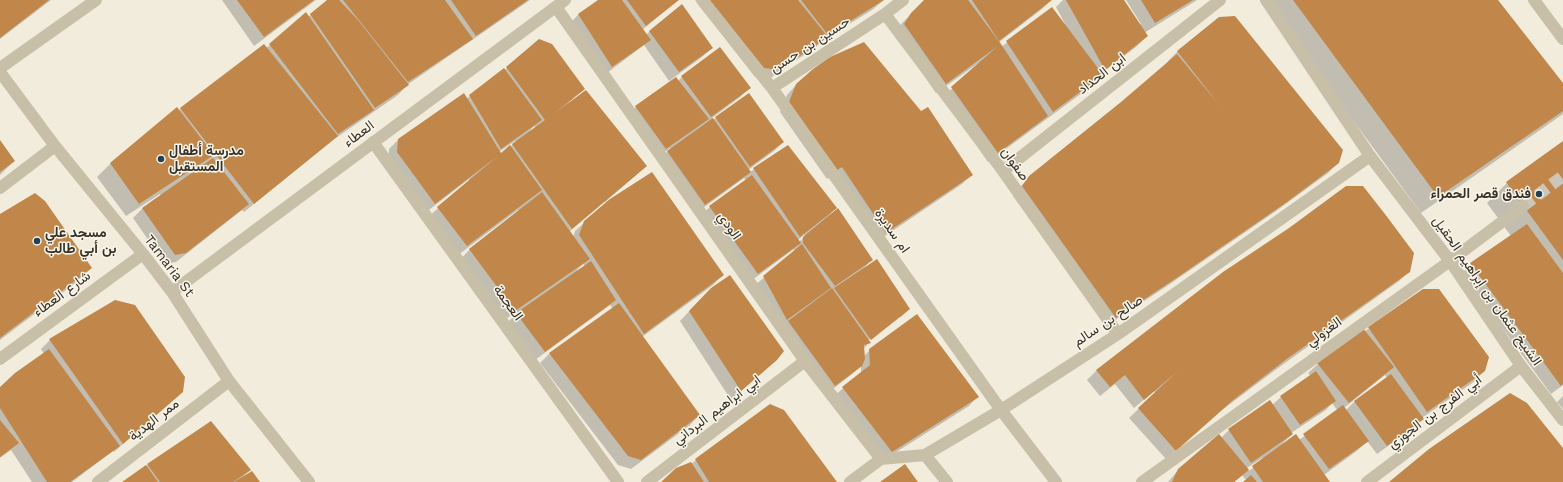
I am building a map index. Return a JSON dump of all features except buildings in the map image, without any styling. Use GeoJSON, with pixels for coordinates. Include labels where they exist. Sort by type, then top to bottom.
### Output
{"type":"FeatureCollection","features":[{"type":"Feature","properties":{"kind":"street"},"geometry":{"type":"LineString","coordinates":[[0,68],[96,0]]}},
{"type":"Feature","properties":{"kind":"street","name":"ام سديرة"},"geometry":{"type":"LineString","coordinates":[[702,0],[772,88],[1001,410],[1056,482]]}},
{"type":"Feature","properties":{"kind":"street","name":"حسين بن حسن"},"geometry":{"type":"LineString","coordinates":[[772,88],[885,14],[903,0]]}},
{"type":"Feature","properties":{"kind":"street","name":"ابن الحداد"},"geometry":{"type":"LineString","coordinates":[[1003,172],[1220,0]]}},
{"type":"Feature","properties":{"kind":"street","name":"الشيخ عثمان بن إبراهيم الحقيل"},"geometry":{"type":"LineString","coordinates":[[1266,0],[1370,156],[1450,261],[1521,366],[1563,420]]}},
{"type":"Feature","properties":{"kind":"street"},"geometry":{"type":"LineString","coordinates":[[1534,0],[1563,38]]}},
{"type":"Feature","properties":{"kind":"street","name":"العطاء"},"geometry":{"type":"LineString","coordinates":[[172,292],[560,3]]}},
{"type":"Feature","properties":{"kind":"street","name":"الودي"},"geometry":{"type":"LineString","coordinates":[[560,3],[805,361],[880,460]]}},
{"type":"Feature","properties":{"kind":"street","name":"صفوان"},"geometry":{"type":"LineString","coordinates":[[885,14],[1003,172],[1118,334]]}},
{"type":"Feature","properties":{"kind":"street","name":"Tamaria St"},"geometry":{"type":"LineString","coordinates":[[0,72],[55,146],[172,292],[229,381],[309,482]]}},
{"type":"Feature","properties":{"kind":"street","name":"العجمة"},"geometry":{"type":"LineString","coordinates":[[374,142],[618,482]]}},
{"type":"Feature","properties":{"kind":"street"},"geometry":{"type":"LineString","coordinates":[[0,188],[55,146]]}},
{"type":"Feature","properties":{"kind":"street","name":"صالح بن سالم"},"geometry":{"type":"LineString","coordinates":[[850,482],[880,460],[925,454],[1001,410],[1118,334],[1370,156]]}},
{"type":"Feature","properties":{"kind":"street","name":"الغزولي"},"geometry":{"type":"LineString","coordinates":[[1142,482],[1450,261],[1523,206]]}},
{"type":"Feature","properties":{"kind":"street","name":"شارع العطاء"},"geometry":{"type":"LineString","coordinates":[[0,359],[143,254]]}},
{"type":"Feature","properties":{"kind":"street","name":"ابي ابراهيم البرداني"},"geometry":{"type":"LineString","coordinates":[[647,482],[805,361]]}},
{"type":"Feature","properties":{"kind":"street","name":"أبي الفرج بن الجوزي"},"geometry":{"type":"LineString","coordinates":[[1367,482],[1521,366]]}},
{"type":"Feature","properties":{"kind":"street","name":"ممر الهدية"},"geometry":{"type":"LineString","coordinates":[[98,482],[229,381]]}},
{"type":"Feature","properties":{"kind":"street"},"geometry":{"type":"LineString","coordinates":[[925,454],[947,482]]}},
{"type":"Feature","properties":{"kind":"tunnel"},"geometry":{"type":"LineString","coordinates":[[1523,206],[1563,176]]}},
{"type":"Feature","properties":{"kind":"place","name":"مدرسة أطفال المستقبل"},"geometry":{"type":"Point","coordinates":[161,159]}},
{"type":"Feature","properties":{"kind":"place","name":"فندق قصر الحمراء"},"geometry":{"type":"Point","coordinates":[1539,194]}},
{"type":"Feature","properties":{"kind":"place","name":"مسجد علي بن أبي طالب"},"geometry":{"type":"Point","coordinates":[37,241]}}]}
